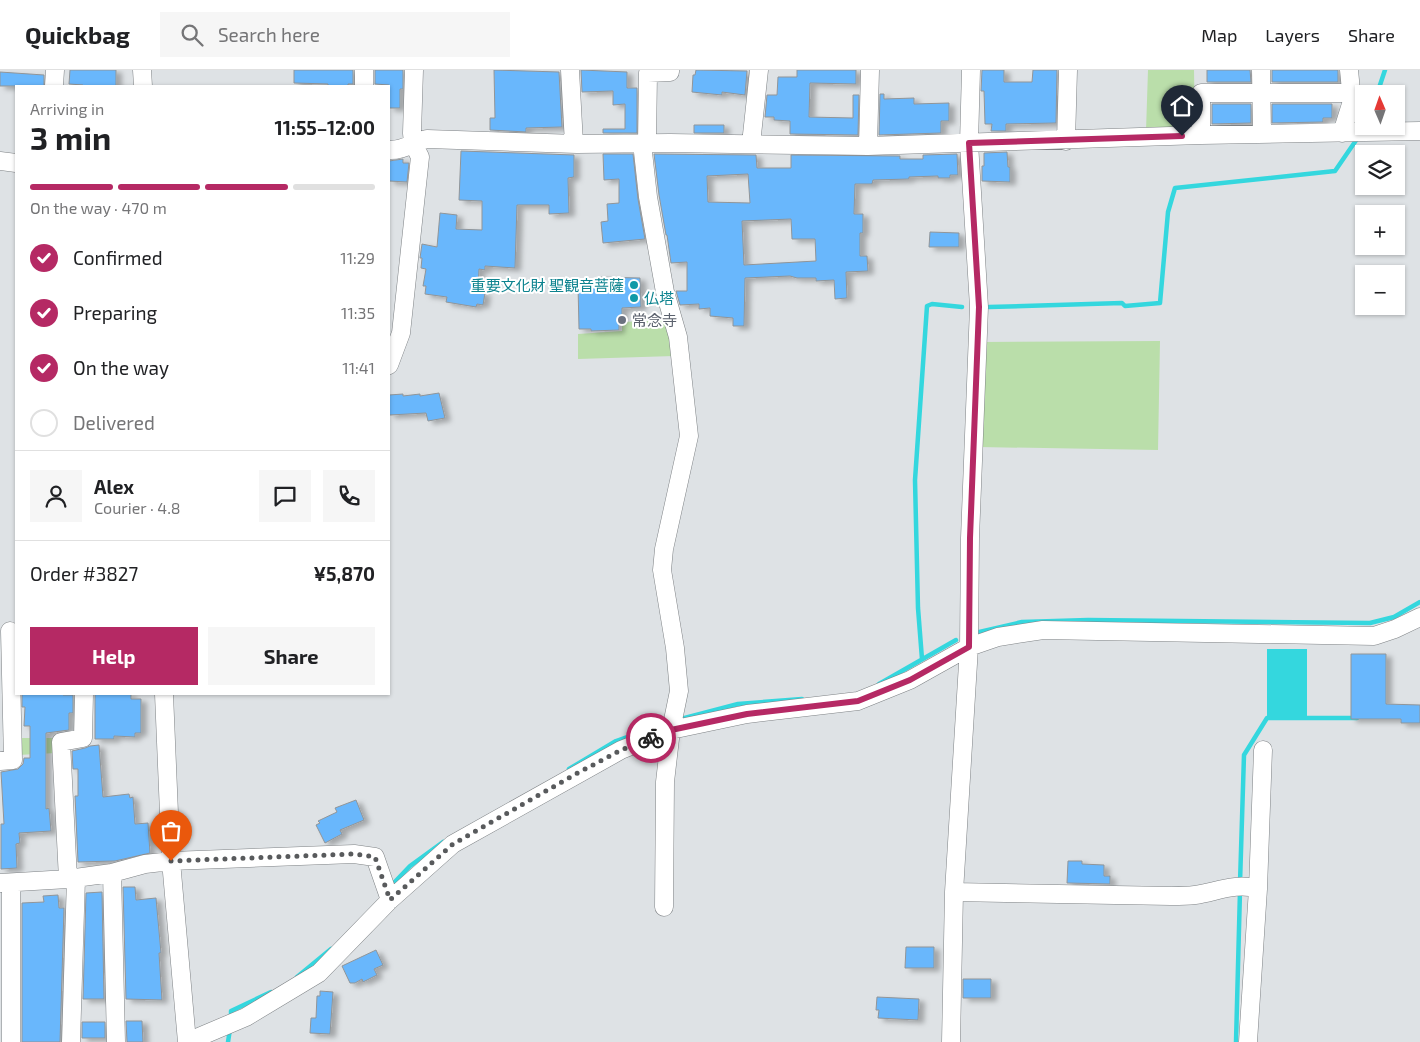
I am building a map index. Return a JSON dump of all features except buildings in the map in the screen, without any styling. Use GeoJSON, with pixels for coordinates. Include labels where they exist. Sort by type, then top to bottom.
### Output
{"type":"FeatureCollection","features":[{"type":"Feature","properties":{"kind":"street"},"geometry":{"type":"LineString","coordinates":[[54,85],[55,70]]}},
{"type":"Feature","properties":{"kind":"street"},"geometry":{"type":"LineString","coordinates":[[142,70],[143,85]]}},
{"type":"Feature","properties":{"kind":"street"},"geometry":{"type":"LineString","coordinates":[[364,70],[364,85]]}},
{"type":"Feature","properties":{"kind":"street"},"geometry":{"type":"LineString","coordinates":[[390,362],[401,333],[405,306],[420,157],[413,143],[412,134],[414,70]]}},
{"type":"Feature","properties":{"kind":"street"},"geometry":{"type":"LineString","coordinates":[[570,70],[574,144]]}},
{"type":"Feature","properties":{"kind":"street"},"geometry":{"type":"LineString","coordinates":[[664,907],[665,782],[678,691],[675,648],[662,570],[664,549],[689,436],[678,337],[666,292],[648,197],[645,143],[648,73],[670,72],[670,70]]}},
{"type":"Feature","properties":{"kind":"street"},"geometry":{"type":"LineString","coordinates":[[751,144],[759,70]]}},
{"type":"Feature","properties":{"kind":"street"},"geometry":{"type":"LineString","coordinates":[[868,146],[870,70]]}},
{"type":"Feature","properties":{"kind":"street"},"geometry":{"type":"LineString","coordinates":[[952,1042],[954,892],[969,647],[970,538],[979,307],[969,143],[971,70]]}},
{"type":"Feature","properties":{"kind":"street"},"geometry":{"type":"LineString","coordinates":[[1066,141],[1068,70]]}},
{"type":"Feature","properties":{"kind":"street"},"geometry":{"type":"LineString","coordinates":[[1261,70],[1262,134]]}},
{"type":"Feature","properties":{"kind":"street"},"geometry":{"type":"LineString","coordinates":[[1342,133],[1352,101],[1349,70]]}},
{"type":"Feature","properties":{"kind":"street"},"geometry":{"type":"LineString","coordinates":[[1201,135],[1201,93],[1351,93]]}},
{"type":"Feature","properties":{"kind":"street"},"geometry":{"type":"LineString","coordinates":[[390,150],[397,150],[413,143],[427,140],[574,144],[868,146],[1066,141],[1201,135],[1420,131]]}},
{"type":"Feature","properties":{"kind":"street"},"geometry":{"type":"LineString","coordinates":[[0,161],[15,163]]}},
{"type":"Feature","properties":{"kind":"street"},"geometry":{"type":"LineString","coordinates":[[164,695],[171,861],[187,1042],[246,1017],[319,974],[390,900],[453,844],[621,750],[671,730],[747,714],[858,701],[910,680],[969,647],[998,638],[1043,630],[1374,636],[1420,618]]}},
{"type":"Feature","properties":{"kind":"street"},"geometry":{"type":"LineString","coordinates":[[0,761],[13,760],[9,631]]}},
{"type":"Feature","properties":{"kind":"street"},"geometry":{"type":"LineString","coordinates":[[71,1042],[72,878],[61,742],[83,738],[84,695]]}},
{"type":"Feature","properties":{"kind":"street"},"geometry":{"type":"LineString","coordinates":[[1248,1042],[1258,889],[1263,750]]}},
{"type":"Feature","properties":{"kind":"street"},"geometry":{"type":"LineString","coordinates":[[10,1042],[6,883],[112,874],[144,864],[171,861],[354,854],[375,857],[390,900]]}},
{"type":"Feature","properties":{"kind":"street"},"geometry":{"type":"LineString","coordinates":[[112,874],[116,1042]]}},
{"type":"Feature","properties":{"kind":"street"},"geometry":{"type":"LineString","coordinates":[[954,892],[1194,896],[1241,886],[1258,889]]}},
{"type":"Feature","properties":{"kind":"green space"},"geometry":{"type":"Polygon","coordinates":[[[1148,70],[1194,70],[1195,130],[1146,131],[1148,70]]]}},
{"type":"Feature","properties":{"kind":"green space"},"geometry":{"type":"Polygon","coordinates":[[[670,320],[674,356],[578,359],[578,334],[622,331],[622,322],[670,320]]]}},
{"type":"Feature","properties":{"kind":"green space"},"geometry":{"type":"Polygon","coordinates":[[[1160,341],[1158,450],[979,447],[981,342],[1160,341]]]}},
{"type":"Feature","properties":{"kind":"green space"},"geometry":{"type":"Polygon","coordinates":[[[17,738],[55,738],[56,753],[18,755],[17,738]]]}},
{"type":"Feature","properties":{"kind":"water"},"geometry":{"type":"Polygon","coordinates":[[[1267,649],[1307,649],[1307,718],[1267,718],[1267,649]]]}},
{"type":"Feature","properties":{"kind":"waterway"},"geometry":{"type":"LineString","coordinates":[[1380,85],[1385,70]]}},
{"type":"Feature","properties":{"kind":"waterway"},"geometry":{"type":"LineString","coordinates":[[989,307],[1122,303],[1125,306],[1160,303],[1168,212],[1175,188],[1335,171],[1359,136]]}},
{"type":"Feature","properties":{"kind":"waterway"},"geometry":{"type":"LineString","coordinates":[[922,659],[918,608],[915,480],[927,306],[932,304],[962,307]]}},
{"type":"Feature","properties":{"kind":"waterway"},"geometry":{"type":"LineString","coordinates":[[975,633],[1022,622],[1088,620],[1370,623],[1394,617],[1420,602]]}},
{"type":"Feature","properties":{"kind":"waterway"},"geometry":{"type":"LineString","coordinates":[[879,684],[956,640]]}},
{"type":"Feature","properties":{"kind":"waterway"},"geometry":{"type":"LineString","coordinates":[[677,720],[738,704],[802,699]]}},
{"type":"Feature","properties":{"kind":"waterway"},"geometry":{"type":"LineString","coordinates":[[1240,883],[1244,755],[1267,718],[1357,718]]}},
{"type":"Feature","properties":{"kind":"waterway"},"geometry":{"type":"LineString","coordinates":[[569,769],[616,741],[658,726]]}},
{"type":"Feature","properties":{"kind":"waterway"},"geometry":{"type":"LineString","coordinates":[[390,887],[410,866],[443,842]]}},
{"type":"Feature","properties":{"kind":"waterway"},"geometry":{"type":"LineString","coordinates":[[1236,1042],[1240,891]]}},
{"type":"Feature","properties":{"kind":"waterway"},"geometry":{"type":"LineString","coordinates":[[297,977],[331,949]]}},
{"type":"Feature","properties":{"kind":"waterway"},"geometry":{"type":"LineString","coordinates":[[231,1019],[231,1011],[271,992]]}},
{"type":"Feature","properties":{"kind":"waterway"},"geometry":{"type":"LineString","coordinates":[[228,1042],[230,1029]]}},
{"type":"Feature","properties":{"kind":"way so far"},"geometry":{"type":"LineString","coordinates":[[171,861],[354,854],[375,857],[390,900],[453,844],[516,810],[574,775],[621,750],[651,738]]}},
{"type":"Feature","properties":{"kind":"place","name":"重要文化財 聖観音菩薩"},"geometry":{"type":"Point","coordinates":[634,285]}},
{"type":"Feature","properties":{"kind":"place","name":"仏塔"},"geometry":{"type":"Point","coordinates":[634,298]}},
{"type":"Feature","properties":{"kind":"place","name":"常念寺"},"geometry":{"type":"Point","coordinates":[622,320]}},
{"type":"Feature","properties":{"kind":"route"},"geometry":{"type":"LineString","coordinates":[[651,738],[671,730],[747,714],[858,701],[910,680],[969,647],[970,538],[979,307],[969,143],[1182,136]]}}]}
